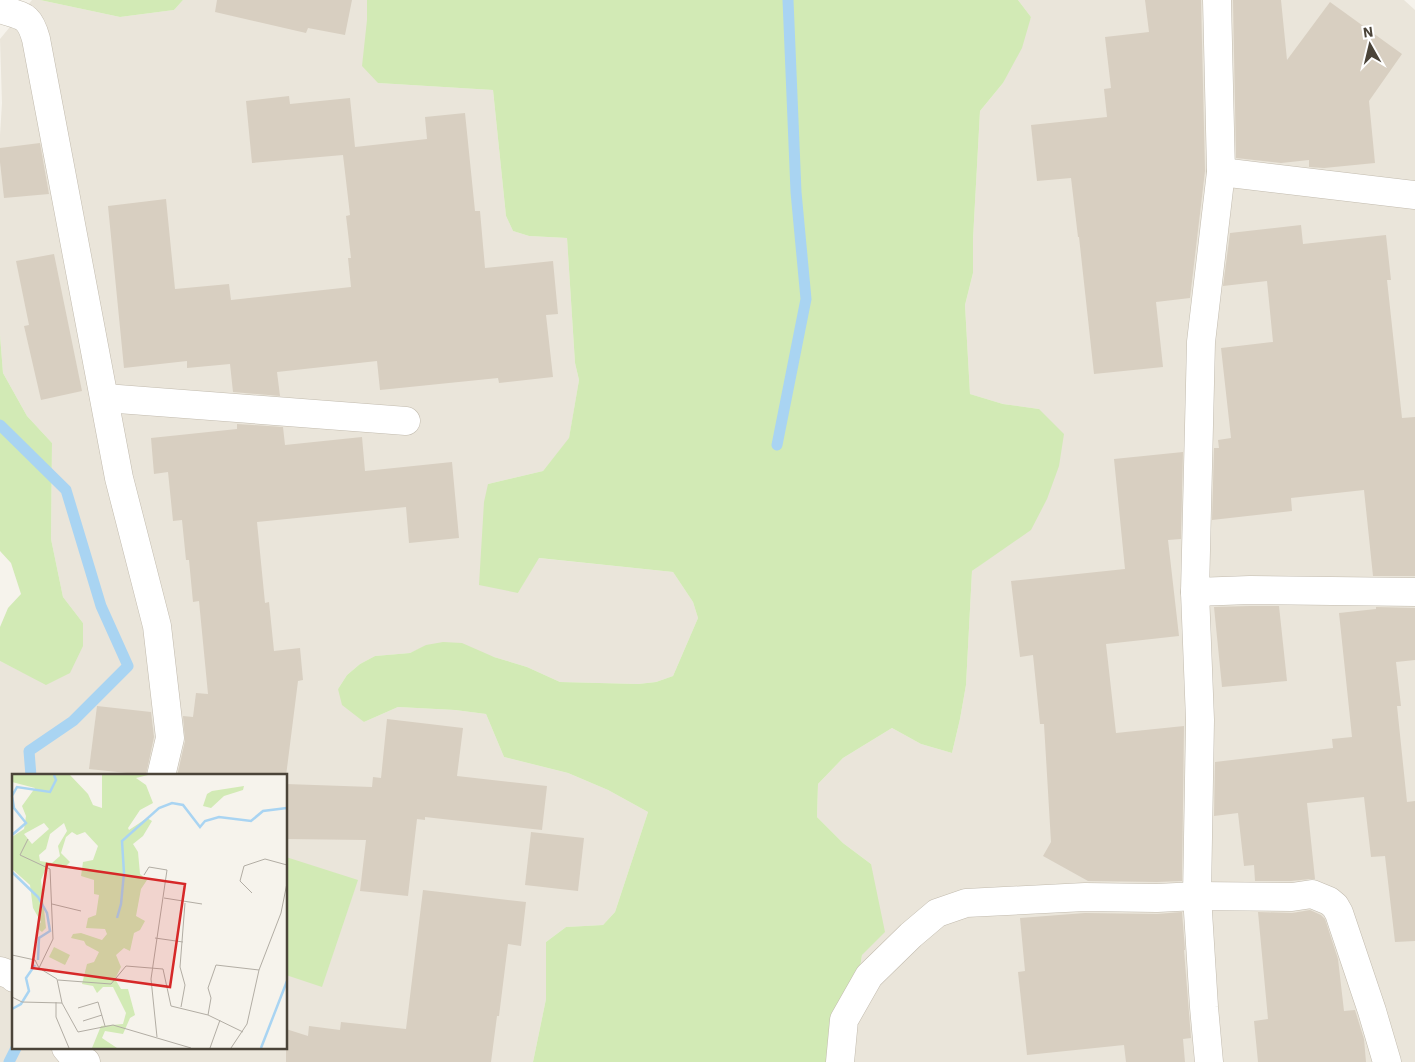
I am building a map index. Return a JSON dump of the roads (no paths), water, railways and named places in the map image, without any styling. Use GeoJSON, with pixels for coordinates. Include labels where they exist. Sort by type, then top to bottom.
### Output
{"type":"FeatureCollection","features":[{"type":"Feature","properties":{"kind":"street"},"geometry":{"type":"LineString","coordinates":[[1209,1062],[1197,896],[1200,720],[1195,592],[1201,342],[1221,172],[1217,0]]}},
{"type":"Feature","properties":{"kind":"street"},"geometry":{"type":"LineString","coordinates":[[0,9],[29,20],[36,39],[120,478],[157,626],[170,738],[161,774]]}},
{"type":"Feature","properties":{"kind":"street"},"geometry":{"type":"LineString","coordinates":[[1221,172],[1415,195]]}},
{"type":"Feature","properties":{"kind":"street"},"geometry":{"type":"LineString","coordinates":[[105,398],[406,421]]}},
{"type":"Feature","properties":{"kind":"street"},"geometry":{"type":"LineString","coordinates":[[1195,592],[1250,590],[1415,592]]}},
{"type":"Feature","properties":{"kind":"street"},"geometry":{"type":"LineString","coordinates":[[840,1062],[844,1020],[869,976],[911,935],[937,913],[966,903],[1085,897],[1292,897],[1312,894],[1329,900],[1340,913],[1387,1062]]}},
{"type":"Feature","properties":{"kind":"waterway"},"geometry":{"type":"LineString","coordinates":[[777,445],[806,299],[796,192],[788,0]]}},
{"type":"Feature","properties":{"kind":"waterway"},"geometry":{"type":"LineString","coordinates":[[0,425],[66,490],[101,606],[128,666],[73,721],[29,751],[31,774]]}},
{"type":"Feature","properties":{"kind":"waterway"},"geometry":{"type":"LineString","coordinates":[[9,1062],[15,1050]]}}]}
